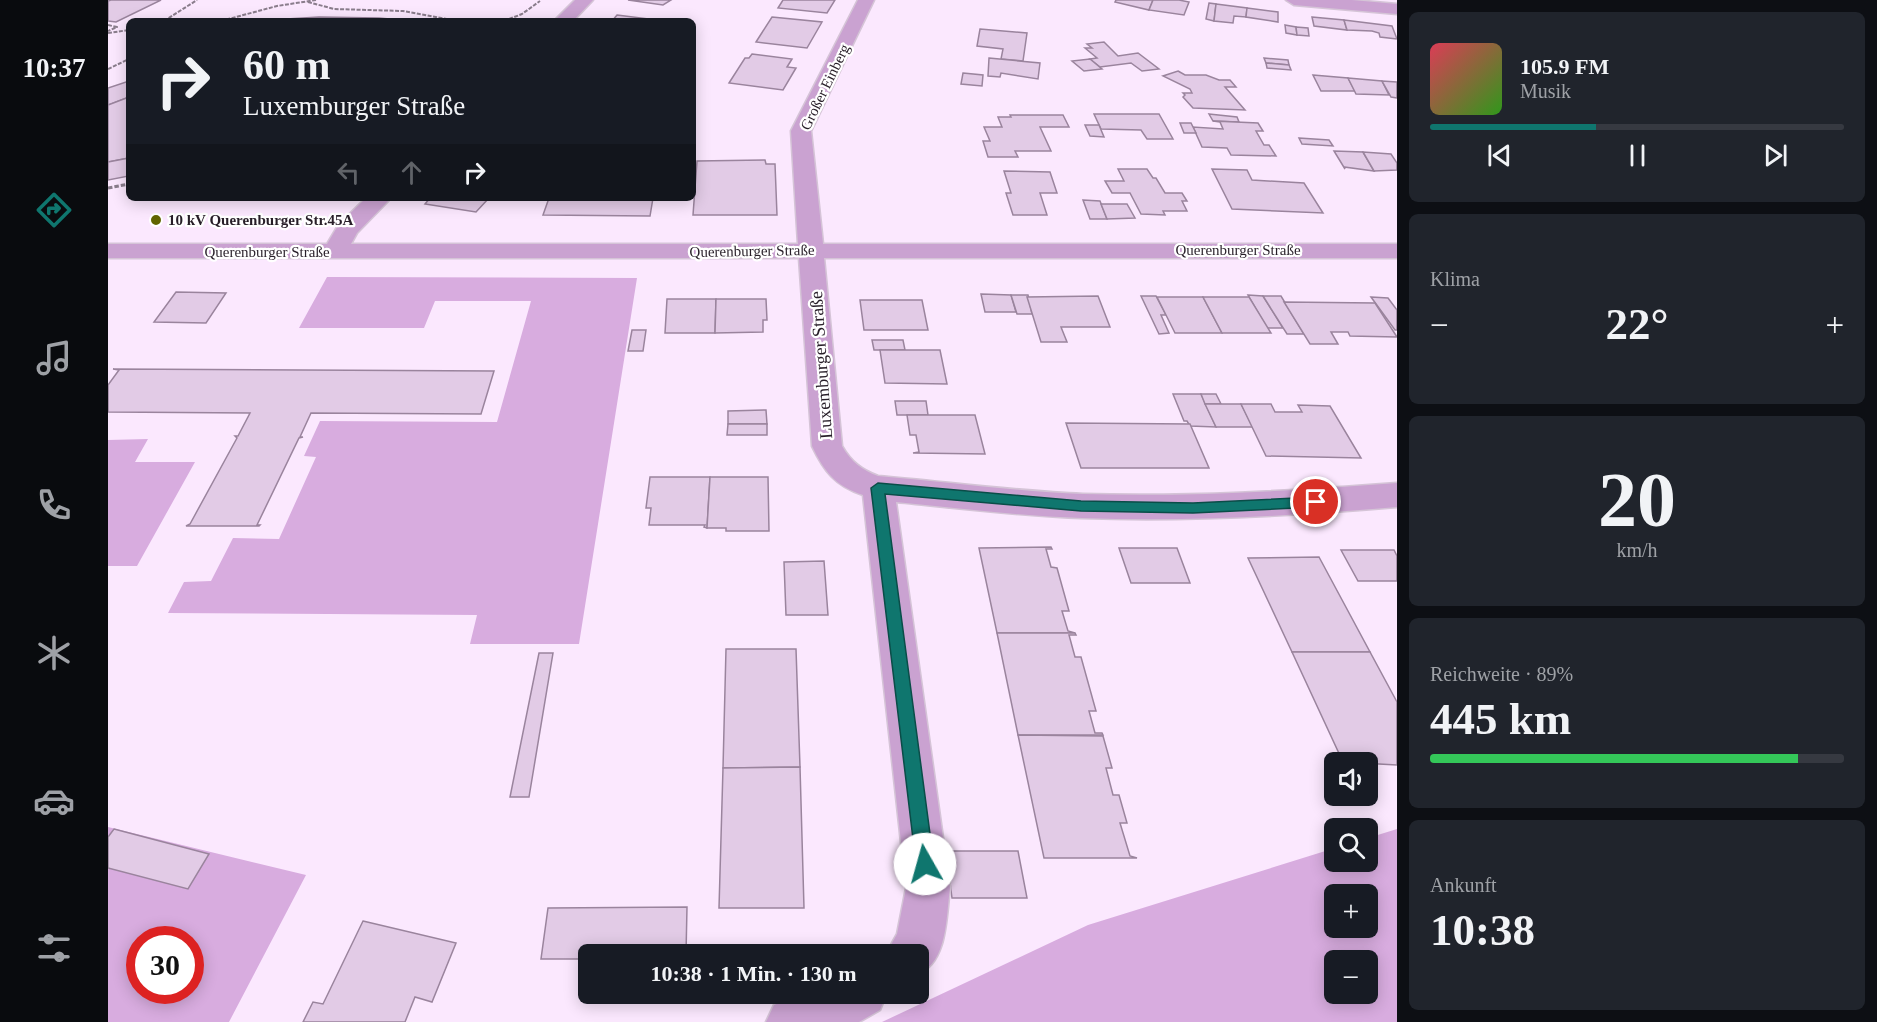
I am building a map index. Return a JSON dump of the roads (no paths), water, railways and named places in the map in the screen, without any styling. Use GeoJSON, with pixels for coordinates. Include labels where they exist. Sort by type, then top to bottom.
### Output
{"type":"FeatureCollection","features":[{"type":"Feature","properties":{"kind":"street"},"geometry":{"type":"LineString","coordinates":[[566,18],[585,0]]}},
{"type":"Feature","properties":{"kind":"street","name":"Großer Einberg"},"geometry":{"type":"LineString","coordinates":[[812,250],[801,131],[866,0]]}},
{"type":"Feature","properties":{"kind":"street"},"geometry":{"type":"LineString","coordinates":[[1294,0],[1397,9]]}},
{"type":"Feature","properties":{"kind":"street"},"geometry":{"type":"LineString","coordinates":[[334,252],[347,229],[376,201]]}},
{"type":"Feature","properties":{"kind":"street","name":"Luxemburger Straße"},"geometry":{"type":"LineString","coordinates":[[812,250],[827,446],[838,468],[857,482],[878,488],[1081,506],[1193,508],[1275,505],[1397,495]]}},
{"type":"Feature","properties":{"kind":"street","name":"Querenburger Straße"},"geometry":{"type":"LineString","coordinates":[[108,251],[1397,251]]}},
{"type":"Feature","properties":{"kind":"street"},"geometry":{"type":"LineString","coordinates":[[878,488],[928,888],[918,944]]}},
{"type":"Feature","properties":{"kind":"street"},"geometry":{"type":"LineString","coordinates":[[791,1022],[843,1004]]}},
{"type":"Feature","properties":{"kind":"place","name":"10 kV Querenburger Str.45A"},"geometry":{"type":"Point","coordinates":[156,220]}}]}
